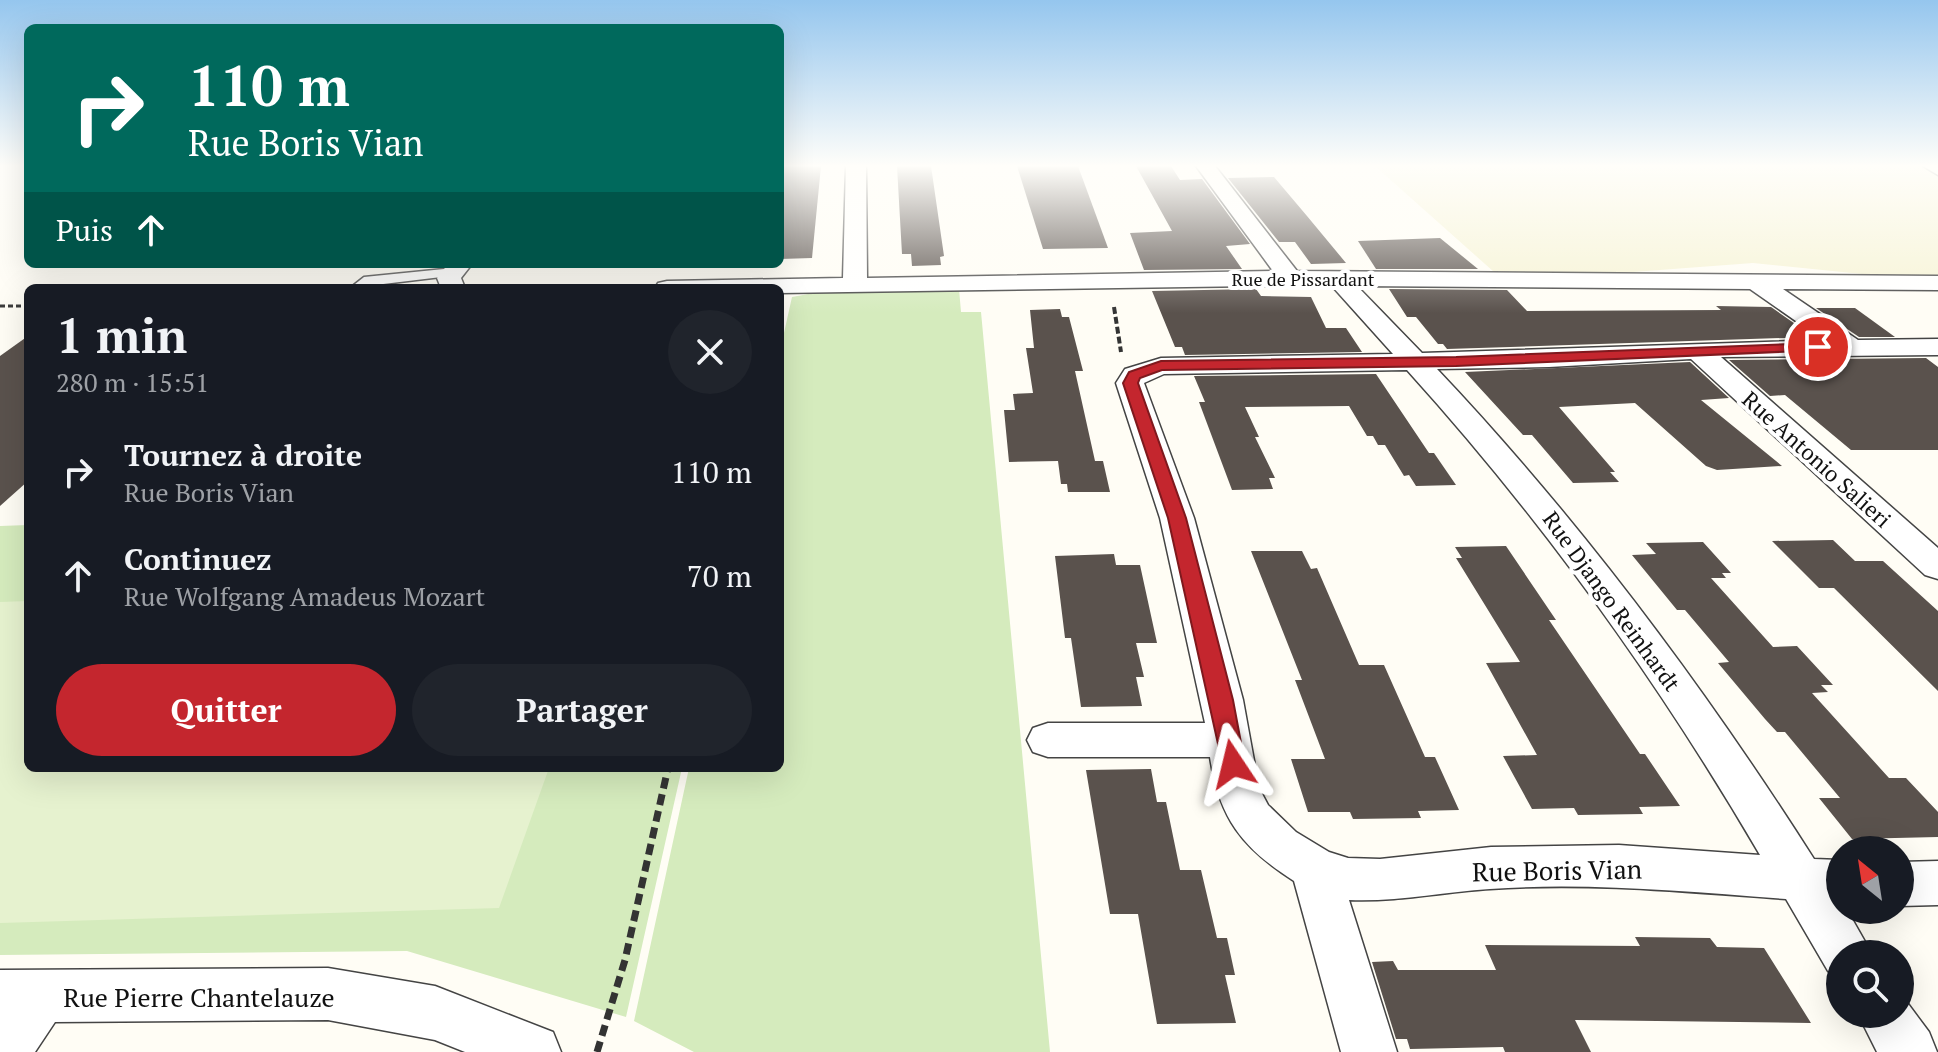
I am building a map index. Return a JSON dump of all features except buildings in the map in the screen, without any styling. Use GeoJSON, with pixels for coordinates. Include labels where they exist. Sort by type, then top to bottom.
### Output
{"type":"FeatureCollection","features":[{"type":"Feature","properties":{"kind":"street"},"geometry":{"type":"LineString","coordinates":[[855,284],[856,215]]}},
{"type":"Feature","properties":{"kind":"street"},"geometry":{"type":"LineString","coordinates":[[1242,215],[1290,278]]}},
{"type":"Feature","properties":{"kind":"street","name":"Rue de Pissardant"},"geometry":{"type":"LineString","coordinates":[[784,286],[1290,278],[1938,283]]}},
{"type":"Feature","properties":{"kind":"street","name":"Rue Django Reinhardt"},"geometry":{"type":"LineString","coordinates":[[1338,279],[1477,429],[1606,587],[1684,700],[1821,881],[1841,940]]}},
{"type":"Feature","properties":{"kind":"street"},"geometry":{"type":"LineString","coordinates":[[1755,281],[1849,346]]}},
{"type":"Feature","properties":{"kind":"street"},"geometry":{"type":"LineString","coordinates":[[1141,372],[1161,366],[1414,362],[1849,346],[1938,347]]}},
{"type":"Feature","properties":{"kind":"street","name":"Rue Antonio Salieri"},"geometry":{"type":"LineString","coordinates":[[1697,350],[1938,567]]}},
{"type":"Feature","properties":{"kind":"street","name":"Rue Boris Vian"},"geometry":{"type":"LineString","coordinates":[[1141,372],[1130,383],[1177,518],[1222,700],[1237,789],[1252,819],[1279,846],[1315,868],[1348,879],[1380,880],[1491,868],[1619,866],[1821,881]]}},
{"type":"Feature","properties":{"kind":"street"},"geometry":{"type":"LineString","coordinates":[[1048,740],[1228,740]]}},
{"type":"Feature","properties":{"kind":"street"},"geometry":{"type":"LineString","coordinates":[[1315,868],[1369,1052]]}},
{"type":"Feature","properties":{"kind":"street"},"geometry":{"type":"LineString","coordinates":[[1914,884],[1938,883]]}},
{"type":"Feature","properties":{"kind":"street","name":"Rue Pierre Chantelauze"},"geometry":{"type":"LineString","coordinates":[[21,996],[328,994],[435,1013],[533,1052]]}},
{"type":"Feature","properties":{"kind":"street"},"geometry":{"type":"LineString","coordinates":[[2,1052],[21,996]]}},
{"type":"Feature","properties":{"kind":"street"},"geometry":{"type":"LineString","coordinates":[[1894,1028],[1909,1052]]}},
{"type":"Feature","properties":{"kind":"lane"},"geometry":{"type":"LineString","coordinates":[[361,284],[410,269],[456,275]]}},
{"type":"Feature","properties":{"kind":"path"},"geometry":{"type":"LineString","coordinates":[[1097,281],[1113,304],[1120,350],[1127,363],[1141,372]]}},
{"type":"Feature","properties":{"kind":"path"},"geometry":{"type":"LineString","coordinates":[[0,306],[24,306]]}},
{"type":"Feature","properties":{"kind":"path"},"geometry":{"type":"LineString","coordinates":[[597,1052],[625,960],[667,772]]}},
{"type":"Feature","properties":{"kind":"shaded area"},"geometry":{"type":"Polygon","coordinates":[[[1430,215],[1938,215],[1938,276],[1872,275],[1753,263],[1633,272],[1494,272],[1430,215]]]}},
{"type":"Feature","properties":{"kind":"green space"},"geometry":{"type":"Polygon","coordinates":[[[959,289],[961,312],[981,312],[1050,1052],[694,1052],[634,1021],[688,772],[784,772],[784,333],[792,297],[814,293],[959,289]]]}},
{"type":"Feature","properties":{"kind":"green space"},"geometry":{"type":"Polygon","coordinates":[[[24,525],[24,772],[681,772],[626,1017],[407,951],[0,955],[0,526],[24,525]]]}},
{"type":"Feature","properties":{"kind":"green space"},"geometry":{"type":"Polygon","coordinates":[[[24,601],[24,772],[548,772],[499,908],[0,923],[0,602],[24,601]]]}},
{"type":"Feature","properties":{"kind":"route"},"geometry":{"type":"LineString","coordinates":[[1233,764],[1222,700],[1177,518],[1130,383],[1135,375],[1161,366],[1456,362],[1818,347]]}}]}
